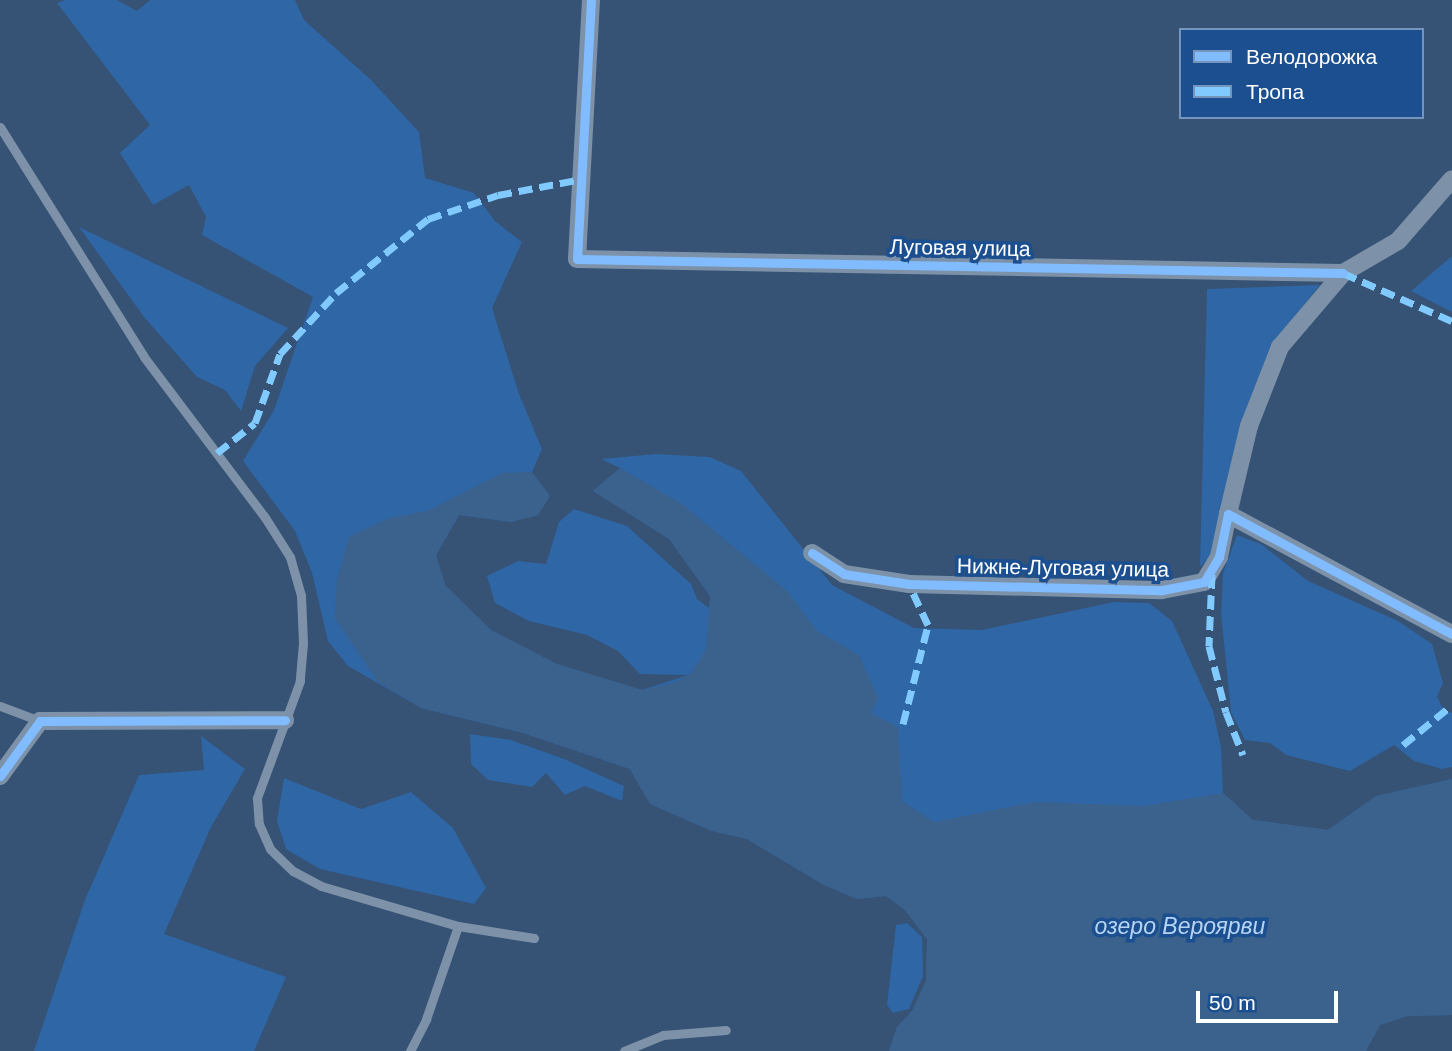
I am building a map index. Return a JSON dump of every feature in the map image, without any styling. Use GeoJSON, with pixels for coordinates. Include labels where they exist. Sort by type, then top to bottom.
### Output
{"type":"FeatureCollection","features":[{"type":"Feature","properties":{"kind":"street","name":"Луговая улица"},"geometry":{"type":"LineString","coordinates":[[591,0],[577,259],[1343,273]]}},
{"type":"Feature","properties":{"kind":"street"},"geometry":{"type":"LineString","coordinates":[[1343,273],[1398,241],[1452,179]]}},
{"type":"Feature","properties":{"kind":"street","name":"Нижне-Луговая улица"},"geometry":{"type":"LineString","coordinates":[[812,553],[844,573],[909,584],[1162,590],[1204,582],[1219,557],[1249,426],[1280,347],[1343,273]]}},
{"type":"Feature","properties":{"kind":"street"},"geometry":{"type":"LineString","coordinates":[[1228,514],[1452,634]]}},
{"type":"Feature","properties":{"kind":"street"},"geometry":{"type":"LineString","coordinates":[[0,776],[40,721],[285,720]]}},
{"type":"Feature","properties":{"kind":"lane"},"geometry":{"type":"LineString","coordinates":[[0,127],[144,357],[264,516],[290,557],[303,620],[300,681],[257,798],[259,824],[270,849],[293,871],[321,886],[458,926],[534,938]]}},
{"type":"Feature","properties":{"kind":"lane"},"geometry":{"type":"LineString","coordinates":[[0,706],[40,721]]}},
{"type":"Feature","properties":{"kind":"lane"},"geometry":{"type":"LineString","coordinates":[[410,1051],[426,1019],[458,926]]}},
{"type":"Feature","properties":{"kind":"lane"},"geometry":{"type":"LineString","coordinates":[[624,1051],[663,1035],[726,1030]]}},
{"type":"Feature","properties":{"kind":"shaded area"},"geometry":{"type":"Polygon","coordinates":[[[66,0],[117,0],[137,11],[150,0],[295,0],[304,20],[371,80],[419,132],[425,178],[474,193],[495,221],[522,242],[492,308],[519,394],[542,449],[532,472],[550,496],[538,515],[511,522],[459,515],[436,555],[445,585],[491,630],[557,664],[642,690],[688,675],[640,674],[618,651],[587,635],[529,621],[495,603],[487,576],[518,561],[546,564],[559,522],[574,509],[627,526],[691,584],[697,599],[709,608],[710,596],[669,539],[593,491],[620,468],[601,459],[656,454],[710,457],[741,471],[832,585],[914,628],[982,630],[1114,602],[1149,603],[1172,621],[1213,711],[1221,747],[1223,793],[1253,820],[1328,830],[1376,796],[1452,779],[1452,1015],[1407,1016],[1380,1025],[1366,1051],[889,1051],[897,1027],[912,1011],[926,981],[927,939],[904,909],[886,896],[857,899],[824,885],[747,839],[712,831],[650,804],[630,769],[523,733],[421,708],[348,666],[328,641],[312,573],[295,531],[243,461],[274,410],[313,297],[202,235],[206,217],[189,185],[153,205],[120,153],[150,125],[57,3],[66,0]]]}},
{"type":"Feature","properties":{"kind":"shaded area"},"geometry":{"type":"Polygon","coordinates":[[[79,227],[288,328],[255,366],[241,411],[225,390],[197,377],[144,317],[79,227]]]}},
{"type":"Feature","properties":{"kind":"shaded area"},"geometry":{"type":"Polygon","coordinates":[[[1452,256],[1452,312],[1411,291],[1452,256]]]}},
{"type":"Feature","properties":{"kind":"shaded area"},"geometry":{"type":"Polygon","coordinates":[[[1320,285],[1271,345],[1241,423],[1212,554],[1200,567],[1207,289],[1320,285]]]}},
{"type":"Feature","properties":{"kind":"shaded area"},"geometry":{"type":"Polygon","coordinates":[[[1237,535],[1261,544],[1308,581],[1398,621],[1432,644],[1443,683],[1437,697],[1444,710],[1452,713],[1452,767],[1442,769],[1414,761],[1394,745],[1350,771],[1286,755],[1270,743],[1245,740],[1231,712],[1221,613],[1223,573],[1237,535]]]}},
{"type":"Feature","properties":{"kind":"shaded area"},"geometry":{"type":"Polygon","coordinates":[[[470,734],[511,740],[564,759],[624,786],[622,801],[585,786],[565,795],[546,773],[532,787],[488,780],[471,764],[470,734]]]}},
{"type":"Feature","properties":{"kind":"shaded area"},"geometry":{"type":"Polygon","coordinates":[[[201,736],[245,769],[211,827],[164,934],[286,977],[254,1051],[34,1051],[85,900],[139,775],[204,770],[201,736]]]}},
{"type":"Feature","properties":{"kind":"shaded area"},"geometry":{"type":"Polygon","coordinates":[[[284,778],[361,809],[411,792],[453,828],[486,888],[474,904],[320,869],[286,849],[277,821],[284,778]]]}},
{"type":"Feature","properties":{"kind":"shaded area"},"geometry":{"type":"Polygon","coordinates":[[[907,923],[922,937],[923,976],[909,1009],[893,1013],[887,1005],[896,925],[907,923]]]}},
{"type":"Feature","properties":{"kind":"water","name":"озеро Вероярви"},"geometry":{"type":"Polygon","coordinates":[[[620,468],[682,504],[787,591],[817,631],[859,655],[878,698],[871,713],[898,727],[902,801],[934,822],[1035,802],[1144,806],[1223,793],[1253,820],[1328,830],[1376,796],[1452,779],[1452,1015],[1407,1016],[1380,1025],[1366,1051],[889,1051],[897,1027],[912,1011],[926,981],[927,939],[904,909],[886,896],[857,899],[824,885],[747,839],[712,831],[650,804],[630,769],[523,733],[421,708],[378,682],[335,618],[337,579],[349,537],[387,519],[430,510],[502,473],[532,472],[550,496],[538,515],[511,522],[459,515],[436,555],[445,585],[491,630],[557,664],[642,690],[673,683],[690,674],[706,650],[710,596],[669,539],[593,491],[620,468]]]}},
{"type":"Feature","properties":{"kind":"marked path"},"geometry":{"type":"LineString","coordinates":[[217,453],[255,423],[280,354],[336,293],[428,219],[498,195],[582,179]]}},
{"type":"Feature","properties":{"kind":"marked path"},"geometry":{"type":"LineString","coordinates":[[1343,273],[1452,321]]}},
{"type":"Feature","properties":{"kind":"marked path"},"geometry":{"type":"LineString","coordinates":[[1212,574],[1209,646],[1226,712],[1243,755]]}},
{"type":"Feature","properties":{"kind":"marked path"},"geometry":{"type":"LineString","coordinates":[[903,724],[928,625],[909,584]]}},
{"type":"Feature","properties":{"kind":"marked path"},"geometry":{"type":"LineString","coordinates":[[1403,745],[1452,705]]}},
{"type":"Feature","properties":{"kind":"cycle path"},"geometry":{"type":"LineString","coordinates":[[591,0],[577,259],[1343,273]]}},
{"type":"Feature","properties":{"kind":"cycle path"},"geometry":{"type":"LineString","coordinates":[[812,553],[844,574],[909,584],[1162,590],[1204,582],[1219,557],[1228,514],[1452,634]]}},
{"type":"Feature","properties":{"kind":"cycle path"},"geometry":{"type":"LineString","coordinates":[[0,776],[40,721],[285,720]]}}]}
